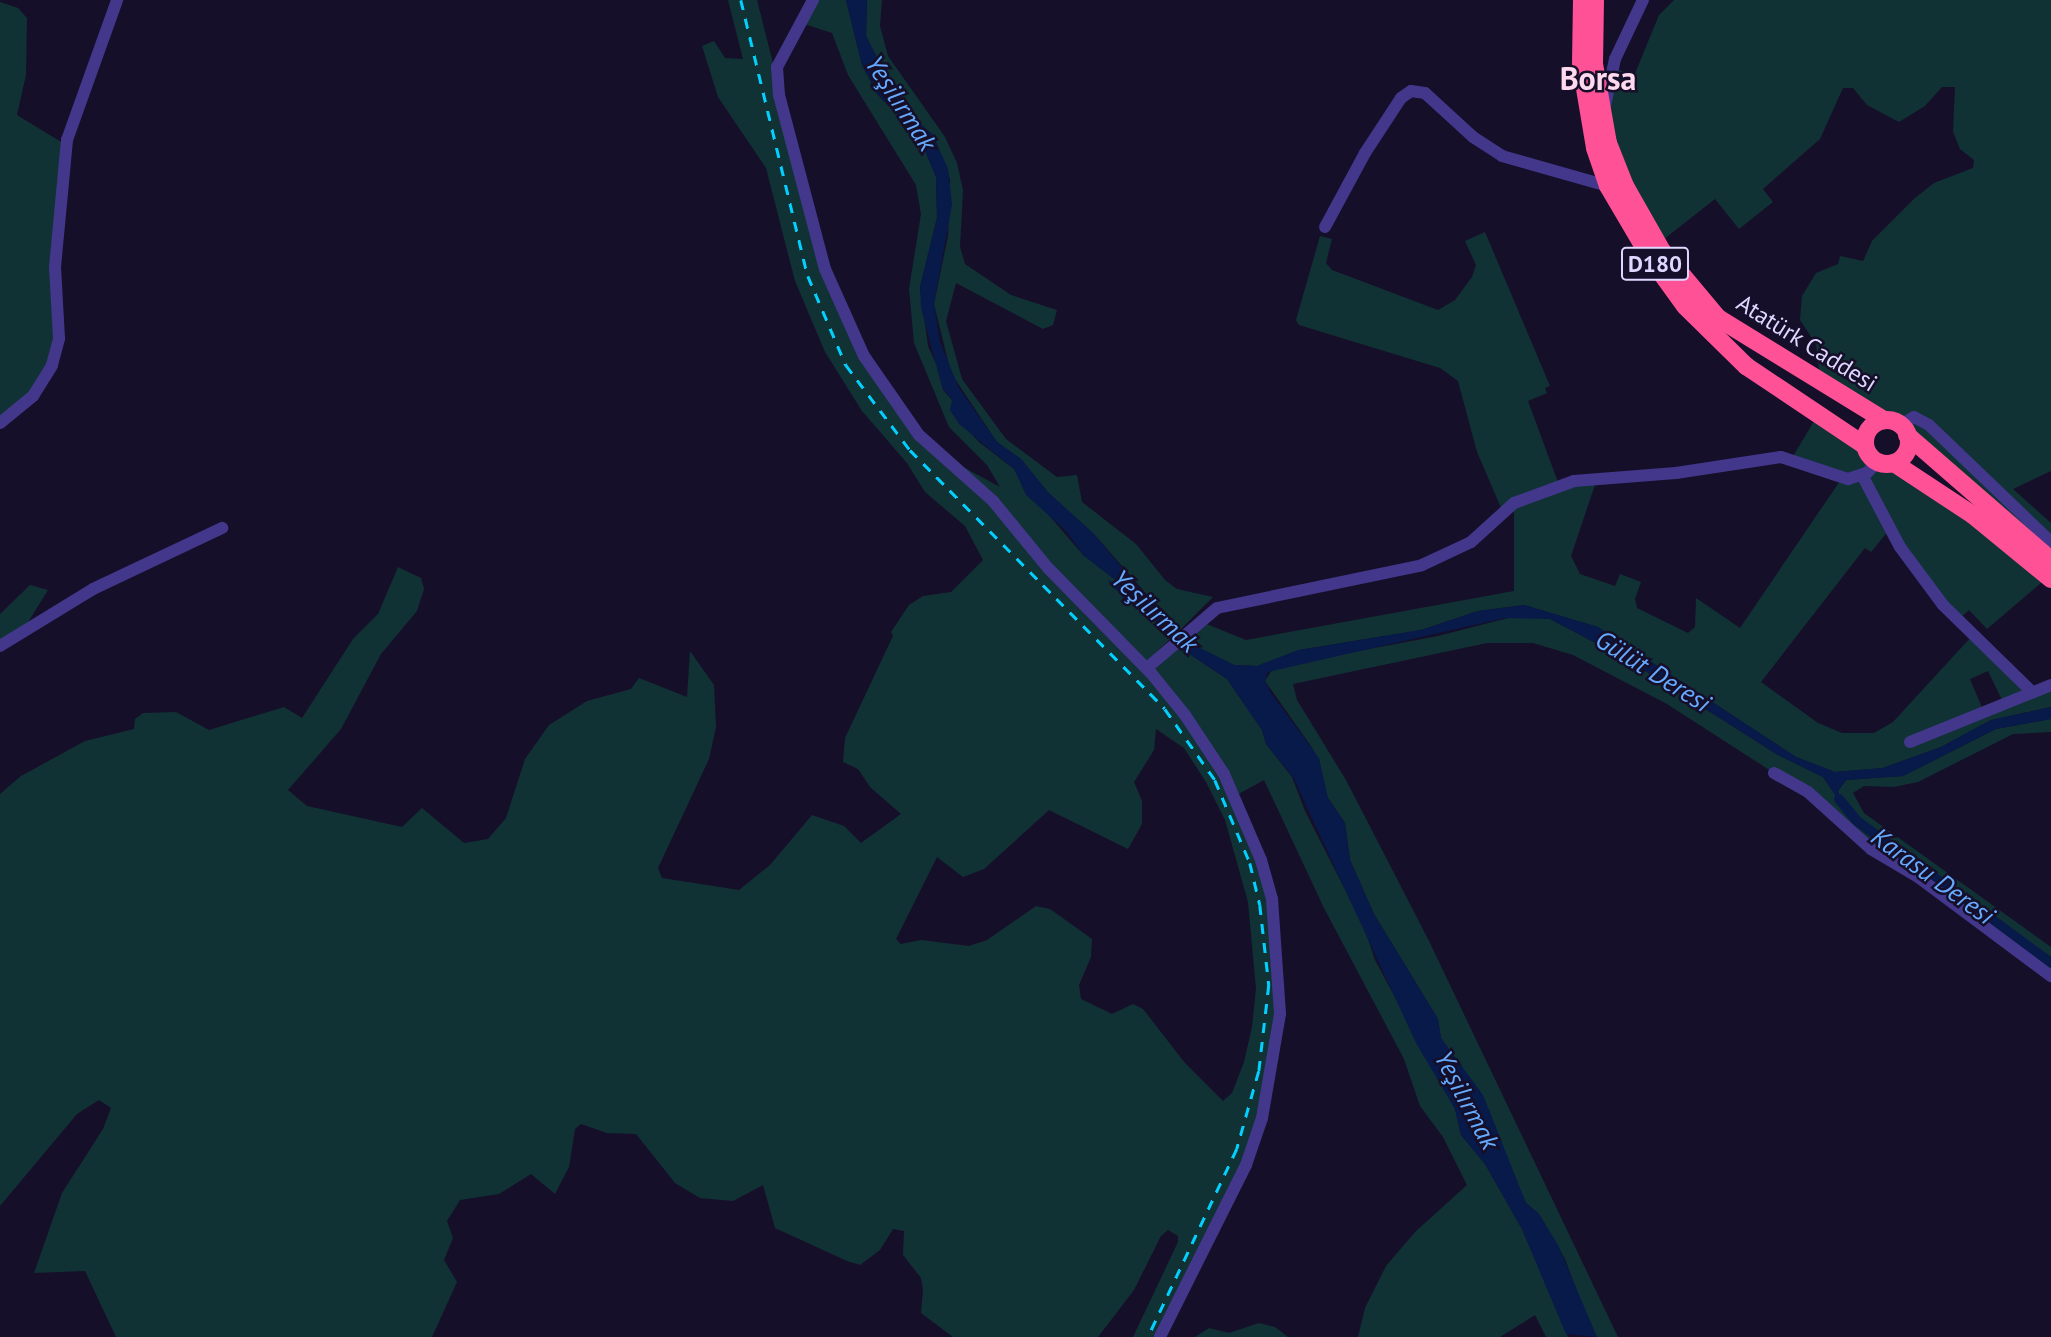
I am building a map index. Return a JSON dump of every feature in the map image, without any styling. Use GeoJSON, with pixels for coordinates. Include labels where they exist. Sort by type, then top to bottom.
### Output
{"type":"FeatureCollection","features":[{"type":"Feature","properties":{"kind":"highway","name":"Atatürk Caddesi"},"geometry":{"type":"LineString","coordinates":[[1582,0],[1586,109],[1608,186],[1664,279],[1707,329],[1778,390],[1864,445],[1885,463],[2002,536],[2051,579]]}},
{"type":"Feature","properties":{"kind":"highway","name":"Atatürk Caddesi"},"geometry":{"type":"LineString","coordinates":[[1595,0],[1594,64],[1602,118],[1625,186],[1662,251],[1696,296],[1737,331],[1897,427],[2051,559]]}},
{"type":"Feature","properties":{"kind":"highway","name":"Atatürk Caddesi"},"geometry":{"type":"LineString","coordinates":[[1864,445],[1869,429],[1897,427]]}},
{"type":"Feature","properties":{"kind":"highway"},"geometry":{"type":"LineString","coordinates":[[1885,463],[1907,452],[1897,427]]}},
{"type":"Feature","properties":{"kind":"street"},"geometry":{"type":"LineString","coordinates":[[0,423],[41,387],[54,359],[59,317],[57,233],[66,140],[117,0]]}},
{"type":"Feature","properties":{"kind":"street"},"geometry":{"type":"LineString","coordinates":[[813,0],[782,55],[776,77],[825,269],[864,356],[898,411],[919,435],[981,489],[1048,568],[1151,664],[1209,748],[1243,813],[1272,899],[1281,986],[1272,1075],[1254,1144],[1160,1337]]}},
{"type":"Feature","properties":{"kind":"street"},"geometry":{"type":"LineString","coordinates":[[1602,118],[1610,98],[1615,59],[1643,0]]}},
{"type":"Feature","properties":{"kind":"street"},"geometry":{"type":"LineString","coordinates":[[1325,227],[1376,135],[1401,98],[1411,91],[1425,93],[1473,137],[1502,156],[1608,186]]}},
{"type":"Feature","properties":{"kind":"street"},"geometry":{"type":"LineString","coordinates":[[1897,427],[1910,417],[1923,420],[2051,542]]}},
{"type":"Feature","properties":{"kind":"street"},"geometry":{"type":"LineString","coordinates":[[1151,664],[1192,627],[1231,603],[1439,559],[1471,542],[1514,503],[1586,478],[1676,473],[1781,457],[1842,478],[1863,475],[1885,463]]}},
{"type":"Feature","properties":{"kind":"street"},"geometry":{"type":"LineString","coordinates":[[1863,475],[1900,547],[1943,606],[2032,692]]}},
{"type":"Feature","properties":{"kind":"street"},"geometry":{"type":"LineString","coordinates":[[0,646],[93,589],[222,528]]}},
{"type":"Feature","properties":{"kind":"street"},"geometry":{"type":"LineString","coordinates":[[1910,742],[2051,685]]}},
{"type":"Feature","properties":{"kind":"street"},"geometry":{"type":"LineString","coordinates":[[1774,773],[1797,784],[1871,849],[1918,877],[2051,976]]}},
{"type":"Feature","properties":{"kind":"green space"},"geometry":{"type":"Polygon","coordinates":[[[728,0],[757,0],[825,269],[898,411],[956,463],[1000,487],[987,465],[949,427],[914,343],[909,289],[921,214],[916,185],[848,75],[832,33],[801,23],[813,0],[846,0],[862,65],[877,94],[920,138],[936,177],[937,218],[920,287],[928,346],[942,377],[943,390],[952,400],[952,413],[979,442],[1014,469],[1023,485],[1083,555],[1126,588],[1112,582],[1123,597],[1143,608],[1163,629],[1170,639],[1144,664],[1152,672],[1179,647],[1227,679],[1262,730],[1266,744],[1292,777],[1305,811],[1364,927],[1375,960],[1455,1109],[1461,1135],[1485,1164],[1522,1229],[1568,1337],[1546,1337],[1535,1315],[1500,1337],[1358,1337],[1365,1308],[1386,1266],[1415,1232],[1467,1185],[1443,1137],[1420,1106],[1404,1059],[1324,908],[1264,780],[1235,796],[1261,860],[1281,986],[1262,1118],[1160,1337],[1133,1337],[1178,1242],[1178,1236],[1168,1230],[1161,1236],[1134,1290],[1098,1337],[953,1337],[921,1313],[921,1278],[903,1255],[904,1231],[893,1229],[880,1250],[860,1265],[847,1261],[775,1228],[763,1185],[733,1201],[700,1198],[675,1183],[636,1134],[607,1133],[581,1124],[575,1129],[569,1167],[555,1194],[531,1174],[499,1194],[460,1200],[447,1221],[453,1238],[444,1260],[457,1282],[432,1337],[116,1337],[85,1271],[34,1273],[62,1193],[103,1129],[111,1108],[99,1100],[77,1114],[0,1206],[0,794],[21,776],[85,741],[134,729],[135,719],[143,713],[176,712],[209,730],[284,707],[302,718],[353,639],[378,614],[398,567],[421,578],[424,589],[417,611],[381,654],[341,729],[288,790],[307,806],[402,827],[422,808],[464,843],[488,839],[506,818],[525,759],[549,725],[587,701],[631,689],[639,678],[687,697],[690,651],[714,685],[716,727],[709,759],[658,868],[662,878],[739,890],[770,865],[812,815],[844,826],[861,843],[901,814],[870,787],[858,769],[843,762],[845,738],[893,636],[891,632],[909,605],[923,596],[951,592],[983,560],[965,526],[925,492],[907,463],[862,411],[825,352],[795,281],[766,168],[718,97],[702,46],[714,41],[725,58],[743,59],[728,0]],[[1156,729],[1154,750],[1134,782],[1142,801],[1142,824],[1128,849],[1049,810],[984,869],[963,877],[937,857],[896,939],[901,944],[921,940],[969,946],[987,940],[1036,906],[1050,909],[1092,939],[1091,957],[1079,985],[1081,999],[1112,1014],[1133,1004],[1143,1009],[1185,1063],[1223,1101],[1232,1093],[1244,1062],[1252,1027],[1256,989],[1248,902],[1225,820],[1206,782],[1184,748],[1156,729]]]}},
{"type":"Feature","properties":{"kind":"green space"},"geometry":{"type":"Polygon","coordinates":[[[867,0],[882,0],[880,26],[888,56],[945,137],[957,163],[963,190],[960,247],[965,264],[1011,295],[1057,310],[1053,325],[1043,329],[956,283],[946,321],[962,379],[1006,439],[1057,477],[1077,475],[1082,502],[1136,544],[1165,580],[1177,589],[1213,597],[1179,631],[1093,533],[1048,493],[1021,459],[997,442],[951,373],[934,304],[948,236],[950,179],[933,135],[919,123],[889,82],[866,36],[867,0]]]}},
{"type":"Feature","properties":{"kind":"green space"},"geometry":{"type":"Polygon","coordinates":[[[1674,0],[2051,0],[2051,471],[2013,489],[2051,523],[2051,560],[1898,423],[1820,378],[1816,344],[1800,320],[1802,296],[1816,273],[1838,264],[1840,256],[1863,261],[1872,241],[1915,198],[1934,183],[1973,168],[1974,160],[1960,149],[1953,132],[1955,87],[1942,87],[1925,106],[1899,122],[1867,105],[1853,88],[1843,88],[1820,139],[1763,189],[1773,202],[1739,229],[1715,199],[1658,244],[1625,186],[1608,107],[1612,67],[1634,76],[1659,15],[1674,0]]]}},
{"type":"Feature","properties":{"kind":"green space"},"geometry":{"type":"Polygon","coordinates":[[[0,2],[18,8],[27,18],[26,75],[17,115],[66,145],[59,317],[46,378],[0,423],[0,2]]]}},
{"type":"Feature","properties":{"kind":"green space"},"geometry":{"type":"Polygon","coordinates":[[[1485,232],[1550,386],[1545,388],[1547,393],[1528,401],[1559,485],[1598,476],[1571,556],[1580,574],[1615,586],[1620,574],[1641,582],[1635,599],[1637,608],[1688,633],[1695,627],[1696,598],[1740,628],[1842,478],[1792,458],[1817,416],[1866,450],[1873,460],[1890,464],[2048,577],[1987,629],[1969,610],[1957,621],[1889,530],[1871,552],[1865,548],[1761,682],[1818,723],[1842,733],[1874,733],[1893,722],[1972,636],[2031,692],[2051,685],[2051,707],[1991,720],[1941,747],[1883,768],[1835,772],[1796,757],[1598,627],[1524,605],[1478,611],[1421,630],[1299,650],[1257,666],[1234,665],[1191,644],[1187,639],[1204,623],[1246,640],[1514,591],[1514,504],[1502,510],[1477,452],[1458,381],[1440,368],[1299,325],[1296,320],[1320,236],[1332,239],[1326,263],[1332,270],[1438,310],[1455,300],[1472,277],[1476,265],[1465,241],[1485,232]],[[1988,671],[1970,679],[1983,710],[2003,702],[1988,671]]]}},
{"type":"Feature","properties":{"kind":"green space"},"geometry":{"type":"Polygon","coordinates":[[[30,585],[48,590],[22,632],[0,646],[0,614],[30,585]]]}},
{"type":"Feature","properties":{"kind":"green space"},"geometry":{"type":"Polygon","coordinates":[[[1520,615],[1550,619],[1628,660],[1778,755],[1823,777],[1843,806],[1838,791],[1846,780],[1903,776],[1996,729],[2051,719],[2051,732],[2013,734],[1918,782],[1894,787],[1864,786],[1853,793],[1864,813],[2051,947],[2051,976],[1774,773],[1667,704],[1573,655],[1533,643],[1487,643],[1293,684],[1297,700],[1346,780],[1429,941],[1618,1337],[1597,1337],[1589,1324],[1565,1259],[1539,1214],[1526,1203],[1506,1161],[1489,1110],[1441,1038],[1438,1019],[1374,914],[1350,860],[1345,823],[1328,798],[1313,749],[1265,681],[1274,667],[1438,636],[1520,615]]]}},
{"type":"Feature","properties":{"kind":"green space"},"geometry":{"type":"Polygon","coordinates":[[[1259,1323],[1275,1327],[1288,1337],[1195,1337],[1209,1328],[1229,1333],[1259,1323]]]}},
{"type":"Feature","properties":{"kind":"water"},"geometry":{"type":"Polygon","coordinates":[[[846,0],[867,0],[866,36],[889,81],[919,123],[933,135],[948,169],[952,204],[934,304],[940,342],[959,388],[997,442],[1021,459],[1048,492],[1093,533],[1153,605],[1196,646],[1234,665],[1257,666],[1299,650],[1421,630],[1478,611],[1524,605],[1598,627],[1796,757],[1835,772],[1883,768],[1941,747],[1991,720],[2051,707],[2051,719],[1996,729],[1903,776],[1846,780],[1838,791],[1845,809],[1823,777],[1778,755],[1628,660],[1550,619],[1505,618],[1268,672],[1265,681],[1271,693],[1319,758],[1328,798],[1345,823],[1350,860],[1374,914],[1438,1019],[1441,1038],[1483,1095],[1526,1203],[1539,1214],[1558,1245],[1597,1337],[1566,1334],[1522,1229],[1485,1164],[1461,1135],[1455,1109],[1416,1043],[1293,777],[1266,744],[1262,730],[1227,679],[1179,647],[1149,613],[1123,597],[1107,580],[1122,585],[1083,555],[1066,531],[1026,495],[1014,469],[959,424],[950,410],[952,400],[942,387],[921,308],[920,287],[937,218],[936,177],[920,138],[877,93],[862,65],[846,0]]]}},
{"type":"Feature","properties":{"kind":"waterway","name":"Karasu Deresi"},"geometry":{"type":"LineString","coordinates":[[1839,799],[1857,821],[2051,963]]}},
{"type":"Feature","properties":{"kind":"railway"},"geometry":{"type":"LineString","coordinates":[[741,0],[808,276],[846,365],[910,450],[1165,709],[1215,780],[1250,863],[1260,905],[1269,985],[1259,1071],[1237,1149],[1148,1337]]}},
{"type":"Feature","properties":{"kind":"district","name":"Borsa"},"geometry":{"type":"Point","coordinates":[1598,78]}},
{"type":"Feature","properties":{"kind":"water label","name":"Yeşilırmak"},"geometry":{"type":"Point","coordinates":[901,103]}},
{"type":"Feature","properties":{"kind":"water label","name":"Yeşilırmak"},"geometry":{"type":"Point","coordinates":[1155,611]}},
{"type":"Feature","properties":{"kind":"water label","name":"Gülüt Deresi"},"geometry":{"type":"Point","coordinates":[1653,671]}},
{"type":"Feature","properties":{"kind":"water label","name":"Yeşilırmak"},"geometry":{"type":"Point","coordinates":[1467,1100]}}]}
